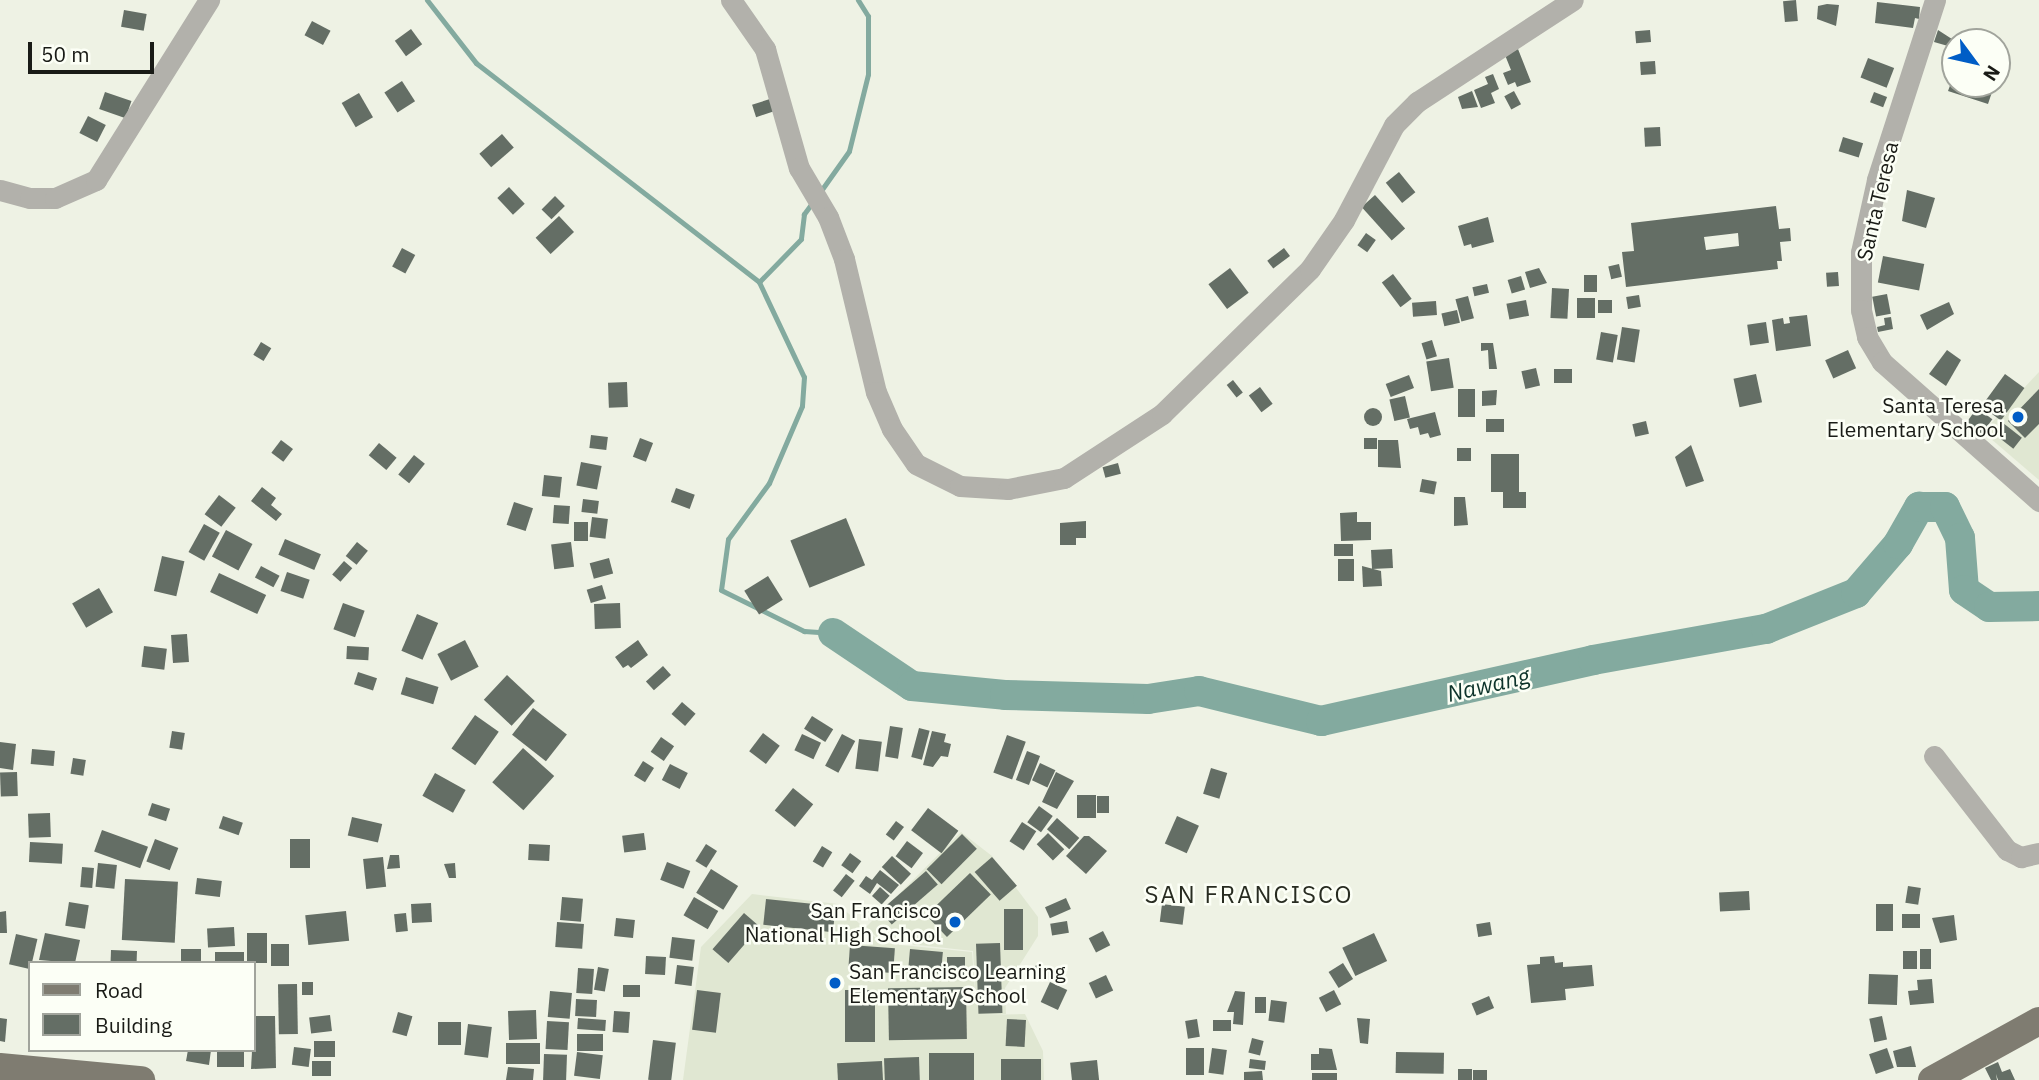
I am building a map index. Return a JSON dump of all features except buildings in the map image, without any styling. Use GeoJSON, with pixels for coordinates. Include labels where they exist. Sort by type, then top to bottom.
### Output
{"type":"FeatureCollection","features":[{"type":"Feature","properties":{"kind":"main road"},"geometry":{"type":"LineString","coordinates":[[1931,1080],[2039,1021]]}},
{"type":"Feature","properties":{"kind":"main road"},"geometry":{"type":"LineString","coordinates":[[0,1067],[141,1080]]}},
{"type":"Feature","properties":{"kind":"street"},"geometry":{"type":"LineString","coordinates":[[0,190],[30,198],[55,198],[96,180],[209,0]]}},
{"type":"Feature","properties":{"kind":"street"},"geometry":{"type":"LineString","coordinates":[[731,0],[765,49],[799,168],[828,217],[844,259],[876,392],[892,429],[916,464],[961,486],[1009,489],[1064,478],[1162,414],[1310,269],[1343,220],[1394,125],[1417,102],[1573,0]]}},
{"type":"Feature","properties":{"kind":"street","name":"Santa Teresa"},"geometry":{"type":"LineString","coordinates":[[1935,0],[1868,216],[1861,252],[1863,319],[1867,337],[1882,362],[2039,500]]}},
{"type":"Feature","properties":{"kind":"street"},"geometry":{"type":"LineString","coordinates":[[1934,755],[2007,850],[2021,857],[2039,853]]}},
{"type":"Feature","properties":{"kind":"shaded area","name":"Santa Teresa Elementary School"},"geometry":{"type":"Polygon","coordinates":[[[2039,372],[2039,480],[1983,432],[2039,372]]]}},
{"type":"Feature","properties":{"kind":"shaded area","name":"San Francisco Learning Elementary School"},"geometry":{"type":"Polygon","coordinates":[[[961,832],[992,856],[1038,917],[1038,936],[1005,988],[1006,1014],[976,1015],[1025,1014],[1043,1051],[1044,1080],[683,1080],[701,947],[752,894],[838,904],[881,943],[972,952],[976,1002],[973,951],[881,941],[866,927],[961,832]]]}},
{"type":"Feature","properties":{"kind":"waterway"},"geometry":{"type":"LineString","coordinates":[[427,0],[476,63],[759,282]]}},
{"type":"Feature","properties":{"kind":"waterway"},"geometry":{"type":"LineString","coordinates":[[820,192],[849,151],[868,74],[868,16],[858,0]]}},
{"type":"Feature","properties":{"kind":"waterway"},"geometry":{"type":"LineString","coordinates":[[812,203],[804,214],[801,239],[759,282],[804,377],[802,406],[769,483],[728,539],[721,590],[804,631],[833,633]]}},
{"type":"Feature","properties":{"kind":"waterway","name":"Nawang"},"geometry":{"type":"LineString","coordinates":[[833,633],[912,686],[1005,695],[1148,699],[1199,691],[1321,721],[1593,660],[1766,629],[1856,593],[1898,544],[1919,507],[1945,507],[1960,538],[1964,590],[1989,607],[2039,606]]}},
{"type":"Feature","properties":{"kind":"place","name":"Santa Teresa Elementary School"},"geometry":{"type":"Point","coordinates":[2018,417]}},
{"type":"Feature","properties":{"kind":"place","name":"San Francisco National High School"},"geometry":{"type":"Point","coordinates":[955,922]}},
{"type":"Feature","properties":{"kind":"place","name":"San Francisco Learning Elementary School"},"geometry":{"type":"Point","coordinates":[835,983]}},
{"type":"Feature","properties":{"kind":"district","name":"SAN FRANCISCO"},"geometry":{"type":"Point","coordinates":[1249,895]}}]}
